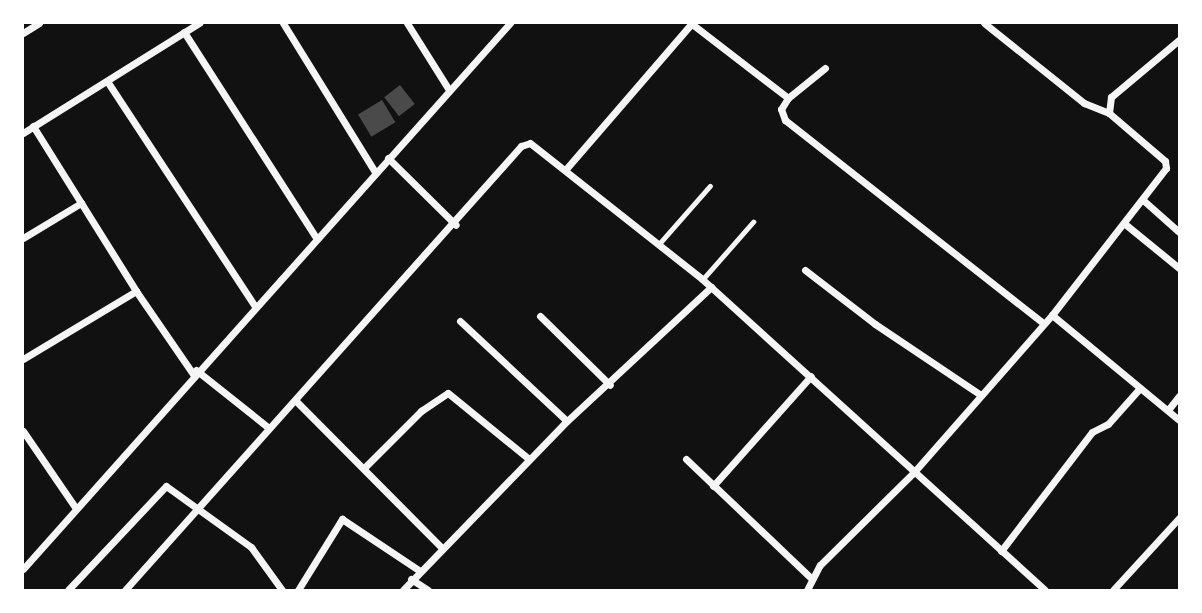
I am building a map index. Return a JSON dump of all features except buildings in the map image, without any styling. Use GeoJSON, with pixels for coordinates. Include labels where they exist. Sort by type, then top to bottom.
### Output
{"type":"FeatureCollection","features":[{"type":"Feature","properties":{"kind":"street"},"geometry":{"type":"LineString","coordinates":[[23,33],[39,23]]}},
{"type":"Feature","properties":{"kind":"street"},"geometry":{"type":"LineString","coordinates":[[23,133],[199,23]]}},
{"type":"Feature","properties":{"kind":"street"},"geometry":{"type":"LineString","coordinates":[[283,23],[375,172]]}},
{"type":"Feature","properties":{"kind":"street"},"geometry":{"type":"LineString","coordinates":[[407,23],[449,90]]}},
{"type":"Feature","properties":{"kind":"street"},"geometry":{"type":"LineString","coordinates":[[23,569],[195,372],[510,23]]}},
{"type":"Feature","properties":{"kind":"street"},"geometry":{"type":"LineString","coordinates":[[566,169],[692,23],[788,98]]}},
{"type":"Feature","properties":{"kind":"street"},"geometry":{"type":"LineString","coordinates":[[807,590],[820,565],[914,472],[979,394],[1052,314],[1125,224],[1166,168],[1165,161],[1109,113],[1084,103],[984,23]]}},
{"type":"Feature","properties":{"kind":"street"},"geometry":{"type":"LineString","coordinates":[[184,32],[316,238]]}},
{"type":"Feature","properties":{"kind":"street"},"geometry":{"type":"LineString","coordinates":[[1109,113],[1111,97],[1179,40]]}},
{"type":"Feature","properties":{"kind":"street"},"geometry":{"type":"LineString","coordinates":[[825,68],[788,98],[782,110],[786,120],[1043,323]]}},
{"type":"Feature","properties":{"kind":"street"},"geometry":{"type":"LineString","coordinates":[[107,81],[255,306]]}},
{"type":"Feature","properties":{"kind":"street"},"geometry":{"type":"LineString","coordinates":[[33,126],[136,291],[195,372],[269,428]]}},
{"type":"Feature","properties":{"kind":"street"},"geometry":{"type":"LineString","coordinates":[[125,590],[201,510],[269,428],[456,225],[521,146],[530,143],[702,279],[1045,590]]}},
{"type":"Feature","properties":{"kind":"street"},"geometry":{"type":"LineString","coordinates":[[388,158],[456,225]]}},
{"type":"Feature","properties":{"kind":"street"},"geometry":{"type":"LineString","coordinates":[[1143,200],[1179,232]]}},
{"type":"Feature","properties":{"kind":"street"},"geometry":{"type":"LineString","coordinates":[[23,239],[81,203]]}},
{"type":"Feature","properties":{"kind":"street"},"geometry":{"type":"LineString","coordinates":[[1125,224],[1179,268]]}},
{"type":"Feature","properties":{"kind":"street"},"geometry":{"type":"LineString","coordinates":[[805,270],[875,324],[979,394]]}},
{"type":"Feature","properties":{"kind":"street"},"geometry":{"type":"LineString","coordinates":[[403,590],[568,421],[610,385],[711,287]]}},
{"type":"Feature","properties":{"kind":"street"},"geometry":{"type":"LineString","coordinates":[[23,359],[136,291]]}},
{"type":"Feature","properties":{"kind":"street"},"geometry":{"type":"LineString","coordinates":[[1052,314],[1179,420]]}},
{"type":"Feature","properties":{"kind":"street"},"geometry":{"type":"LineString","coordinates":[[540,317],[610,385]]}},
{"type":"Feature","properties":{"kind":"street"},"geometry":{"type":"LineString","coordinates":[[460,321],[568,421]]}},
{"type":"Feature","properties":{"kind":"street"},"geometry":{"type":"LineString","coordinates":[[713,485],[811,376]]}},
{"type":"Feature","properties":{"kind":"street"},"geometry":{"type":"LineString","coordinates":[[1002,551],[1092,432],[1108,424],[1140,388]]}},
{"type":"Feature","properties":{"kind":"street"},"geometry":{"type":"LineString","coordinates":[[364,468],[421,411],[448,393],[530,459]]}},
{"type":"Feature","properties":{"kind":"street"},"geometry":{"type":"LineString","coordinates":[[1168,410],[1179,397]]}},
{"type":"Feature","properties":{"kind":"street"},"geometry":{"type":"LineString","coordinates":[[296,401],[442,548]]}},
{"type":"Feature","properties":{"kind":"street"},"geometry":{"type":"LineString","coordinates":[[23,431],[75,508]]}},
{"type":"Feature","properties":{"kind":"street"},"geometry":{"type":"LineString","coordinates":[[686,459],[812,579]]}},
{"type":"Feature","properties":{"kind":"street"},"geometry":{"type":"LineString","coordinates":[[68,590],[166,486],[251,547],[282,590]]}},
{"type":"Feature","properties":{"kind":"street"},"geometry":{"type":"LineString","coordinates":[[1113,590],[1179,518]]}},
{"type":"Feature","properties":{"kind":"street"},"geometry":{"type":"LineString","coordinates":[[298,590],[342,519],[420,571]]}},
{"type":"Feature","properties":{"kind":"street"},"geometry":{"type":"LineString","coordinates":[[411,579],[428,590]]}},
{"type":"Feature","properties":{"kind":"lane"},"geometry":{"type":"LineString","coordinates":[[659,244],[710,186]]}},
{"type":"Feature","properties":{"kind":"lane"},"geometry":{"type":"LineString","coordinates":[[702,279],[753,222]]}}]}
